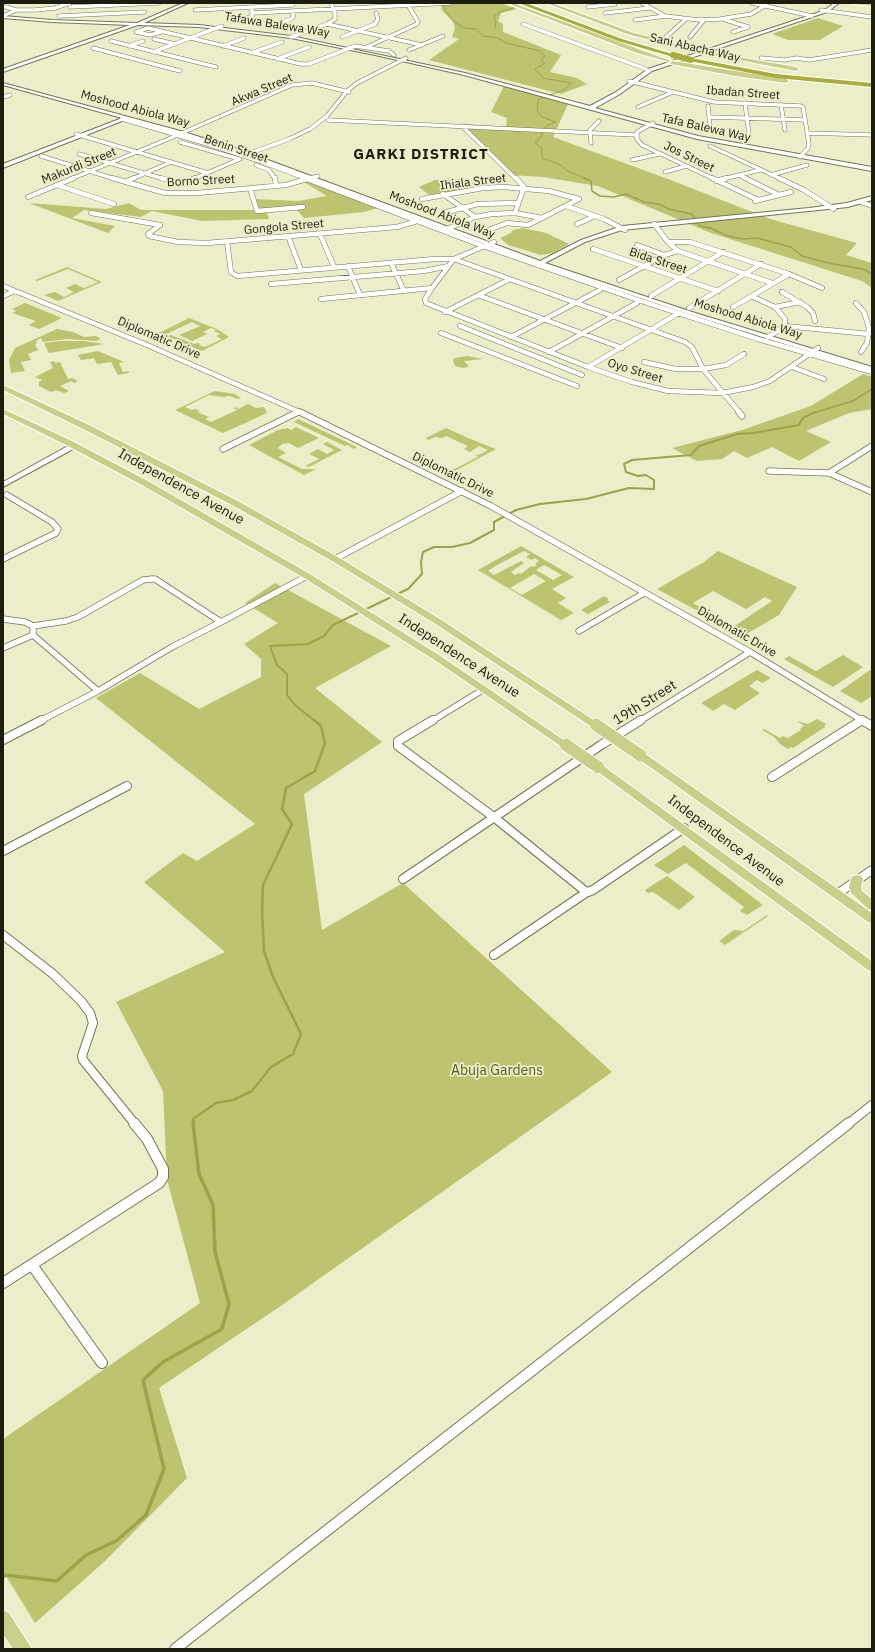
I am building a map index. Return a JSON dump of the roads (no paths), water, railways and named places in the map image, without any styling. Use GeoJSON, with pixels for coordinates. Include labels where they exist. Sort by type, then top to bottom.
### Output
{"type":"FeatureCollection","features":[{"type":"Feature","properties":{"kind":"highway","name":"Sani Abacha Way"},"geometry":{"type":"LineString","coordinates":[[521,3],[640,46],[673,56],[734,69],[826,82],[872,85]]}},
{"type":"Feature","properties":{"kind":"highway","name":"Sani Abacha Way"},"geometry":{"type":"LineString","coordinates":[[536,3],[628,38],[698,58],[740,66],[833,78],[872,81]]}},
{"type":"Feature","properties":{"kind":"highway"},"geometry":{"type":"LineString","coordinates":[[564,13],[596,21]]}},
{"type":"Feature","properties":{"kind":"highway"},"geometry":{"type":"LineString","coordinates":[[554,16],[571,26]]}},
{"type":"Feature","properties":{"kind":"highway"},"geometry":{"type":"LineString","coordinates":[[796,69],[803,71]]}},
{"type":"Feature","properties":{"kind":"highway"},"geometry":{"type":"LineString","coordinates":[[811,73],[833,78]]}},
{"type":"Feature","properties":{"kind":"highway"},"geometry":{"type":"LineString","coordinates":[[846,76],[859,77]]}},
{"type":"Feature","properties":{"kind":"highway"},"geometry":{"type":"LineString","coordinates":[[786,81],[826,82]]}},
{"type":"Feature","properties":{"kind":"highway"},"geometry":{"type":"LineString","coordinates":[[786,81],[872,89]]}},
{"type":"Feature","properties":{"kind":"main road"},"geometry":{"type":"LineString","coordinates":[[139,22],[179,3]]}},
{"type":"Feature","properties":{"kind":"main road"},"geometry":{"type":"LineString","coordinates":[[3,70],[139,22],[186,3]]}},
{"type":"Feature","properties":{"kind":"main road","name":"Sani Abacha Way"},"geometry":{"type":"LineString","coordinates":[[508,3],[639,52],[671,62],[735,74],[786,81]]}},
{"type":"Feature","properties":{"kind":"main road","name":"Sani Abacha Way"},"geometry":{"type":"LineString","coordinates":[[548,3],[652,40],[796,69]]}},
{"type":"Feature","properties":{"kind":"main road"},"geometry":{"type":"LineString","coordinates":[[824,10],[830,3]]}},
{"type":"Feature","properties":{"kind":"main road"},"geometry":{"type":"LineString","coordinates":[[631,81],[650,70],[671,62],[810,16],[837,3]]}},
{"type":"Feature","properties":{"kind":"main road"},"geometry":{"type":"LineString","coordinates":[[855,3],[872,5]]}},
{"type":"Feature","properties":{"kind":"main road","name":"Tafawa Balewa Way"},"geometry":{"type":"LineString","coordinates":[[3,16],[52,21],[139,22],[220,27],[293,37],[394,55],[407,59]]}},
{"type":"Feature","properties":{"kind":"main road","name":"Tafawa Balewa Way"},"geometry":{"type":"LineString","coordinates":[[349,47],[407,59],[541,92]]}},
{"type":"Feature","properties":{"kind":"main road"},"geometry":{"type":"LineString","coordinates":[[591,107],[618,93],[646,69],[671,62]]}},
{"type":"Feature","properties":{"kind":"main road","name":"Moshood Abiola Way"},"geometry":{"type":"LineString","coordinates":[[3,81],[125,117]]}},
{"type":"Feature","properties":{"kind":"main road","name":"Moshood Abiola Way"},"geometry":{"type":"LineString","coordinates":[[3,84],[254,154],[318,176],[450,227],[508,253],[545,262],[665,305],[771,336]]}},
{"type":"Feature","properties":{"kind":"main road","name":"Tafa Balewa Way"},"geometry":{"type":"LineString","coordinates":[[541,92],[651,124],[726,143],[872,168]]}},
{"type":"Feature","properties":{"kind":"main road"},"geometry":{"type":"LineString","coordinates":[[3,163],[125,117]]}},
{"type":"Feature","properties":{"kind":"main road"},"geometry":{"type":"LineString","coordinates":[[3,166],[78,135]]}},
{"type":"Feature","properties":{"kind":"main road","name":"Moshood Abiola Way"},"geometry":{"type":"LineString","coordinates":[[254,154],[310,179],[419,220],[450,227]]}},
{"type":"Feature","properties":{"kind":"main road"},"geometry":{"type":"LineString","coordinates":[[545,262],[587,242],[624,229],[833,208],[869,202]]}},
{"type":"Feature","properties":{"kind":"main road","name":"Moshood Abiola Way"},"geometry":{"type":"LineString","coordinates":[[488,244],[689,308],[814,351],[872,369]]}},
{"type":"Feature","properties":{"kind":"main road","name":"Moshood Abiola Way"},"geometry":{"type":"LineString","coordinates":[[814,351],[872,364]]}},
{"type":"Feature","properties":{"kind":"main road","name":"Independence Avenue"},"geometry":{"type":"LineString","coordinates":[[3,387],[84,426],[233,502],[367,578],[596,724],[872,919]]}},
{"type":"Feature","properties":{"kind":"main road","name":"Independence Avenue"},"geometry":{"type":"LineString","coordinates":[[3,411],[69,443],[143,482],[339,596],[484,689],[598,767],[684,828],[872,967]]}},
{"type":"Feature","properties":{"kind":"main road"},"geometry":{"type":"LineString","coordinates":[[3,485],[69,449]]}},
{"type":"Feature","properties":{"kind":"main road"},"geometry":{"type":"LineString","coordinates":[[857,880],[855,887],[857,893],[872,906]]}},
{"type":"Feature","properties":{"kind":"main road"},"geometry":{"type":"LineString","coordinates":[[3,1619],[22,1649]]}},
{"type":"Feature","properties":{"kind":"street"},"geometry":{"type":"LineString","coordinates":[[3,6],[16,10],[49,9],[70,5],[159,3]]}},
{"type":"Feature","properties":{"kind":"street"},"geometry":{"type":"LineString","coordinates":[[240,21],[250,17],[253,12],[251,3]]}},
{"type":"Feature","properties":{"kind":"street"},"geometry":{"type":"LineString","coordinates":[[293,37],[327,24],[335,19],[336,16],[331,3]]}},
{"type":"Feature","properties":{"kind":"street"},"geometry":{"type":"LineString","coordinates":[[371,3],[372,7]]}},
{"type":"Feature","properties":{"kind":"street"},"geometry":{"type":"LineString","coordinates":[[253,12],[451,3]]}},
{"type":"Feature","properties":{"kind":"street"},"geometry":{"type":"LineString","coordinates":[[642,3],[665,16]]}},
{"type":"Feature","properties":{"kind":"street"},"geometry":{"type":"LineString","coordinates":[[752,3],[810,16]]}},
{"type":"Feature","properties":{"kind":"street"},"geometry":{"type":"LineString","coordinates":[[106,4],[106,14]]}},
{"type":"Feature","properties":{"kind":"street"},"geometry":{"type":"LineString","coordinates":[[366,47],[390,38],[417,24],[418,22],[408,4]]}},
{"type":"Feature","properties":{"kind":"street"},"geometry":{"type":"LineString","coordinates":[[588,7],[614,4],[625,11]]}},
{"type":"Feature","properties":{"kind":"street"},"geometry":{"type":"LineString","coordinates":[[195,10],[293,5]]}},
{"type":"Feature","properties":{"kind":"street"},"geometry":{"type":"LineString","coordinates":[[635,20],[665,16],[704,20],[720,19],[751,14],[766,5]]}},
{"type":"Feature","properties":{"kind":"street"},"geometry":{"type":"LineString","coordinates":[[606,13],[650,8]]}},
{"type":"Feature","properties":{"kind":"street"},"geometry":{"type":"LineString","coordinates":[[3,16],[16,10]]}},
{"type":"Feature","properties":{"kind":"street"},"geometry":{"type":"LineString","coordinates":[[824,10],[872,17]]}},
{"type":"Feature","properties":{"kind":"street"},"geometry":{"type":"LineString","coordinates":[[269,27],[291,19],[293,17],[293,11]]}},
{"type":"Feature","properties":{"kind":"street"},"geometry":{"type":"LineString","coordinates":[[59,16],[145,12]]}},
{"type":"Feature","properties":{"kind":"street"},"geometry":{"type":"LineString","coordinates":[[342,37],[377,22],[376,13]]}},
{"type":"Feature","properties":{"kind":"street"},"geometry":{"type":"LineString","coordinates":[[665,38],[686,19]]}},
{"type":"Feature","properties":{"kind":"street"},"geometry":{"type":"LineString","coordinates":[[720,19],[748,27],[733,32]]}},
{"type":"Feature","properties":{"kind":"street"},"geometry":{"type":"LineString","coordinates":[[690,37],[704,20]]}},
{"type":"Feature","properties":{"kind":"street"},"geometry":{"type":"LineString","coordinates":[[327,24],[422,45]]}},
{"type":"Feature","properties":{"kind":"street"},"geometry":{"type":"LineString","coordinates":[[523,24],[646,69]]}},
{"type":"Feature","properties":{"kind":"street"},"geometry":{"type":"LineString","coordinates":[[153,52],[220,27]]}},
{"type":"Feature","properties":{"kind":"street"},"geometry":{"type":"LineString","coordinates":[[162,32],[150,35],[136,32],[146,28],[301,64],[309,64],[349,47],[366,47],[389,51],[394,55]]}},
{"type":"Feature","properties":{"kind":"street"},"geometry":{"type":"LineString","coordinates":[[409,50],[443,36]]}},
{"type":"Feature","properties":{"kind":"street"},"geometry":{"type":"LineString","coordinates":[[223,46],[244,38]]}},
{"type":"Feature","properties":{"kind":"street"},"geometry":{"type":"LineString","coordinates":[[154,39],[175,44]]}},
{"type":"Feature","properties":{"kind":"street"},"geometry":{"type":"LineString","coordinates":[[111,41],[216,67]]}},
{"type":"Feature","properties":{"kind":"street"},"geometry":{"type":"LineString","coordinates":[[129,46],[144,41]]}},
{"type":"Feature","properties":{"kind":"street"},"geometry":{"type":"LineString","coordinates":[[251,53],[282,42]]}},
{"type":"Feature","properties":{"kind":"street"},"geometry":{"type":"LineString","coordinates":[[112,45],[118,43]]}},
{"type":"Feature","properties":{"kind":"street"},"geometry":{"type":"LineString","coordinates":[[277,59],[309,46]]}},
{"type":"Feature","properties":{"kind":"street"},"geometry":{"type":"LineString","coordinates":[[92,48],[180,71]]}},
{"type":"Feature","properties":{"kind":"street"},"geometry":{"type":"LineString","coordinates":[[99,50],[105,48]]}},
{"type":"Feature","properties":{"kind":"street"},"geometry":{"type":"LineString","coordinates":[[134,51],[141,49]]}},
{"type":"Feature","properties":{"kind":"street"},"geometry":{"type":"LineString","coordinates":[[761,58],[784,60],[797,58],[809,60],[872,50]]}},
{"type":"Feature","properties":{"kind":"street"},"geometry":{"type":"LineString","coordinates":[[121,56],[128,53]]}},
{"type":"Feature","properties":{"kind":"street"},"geometry":{"type":"LineString","coordinates":[[159,57],[166,55]]}},
{"type":"Feature","properties":{"kind":"street"},"geometry":{"type":"LineString","coordinates":[[254,154],[289,139],[318,124],[335,109],[347,91],[369,76],[407,59]]}},
{"type":"Feature","properties":{"kind":"street"},"geometry":{"type":"LineString","coordinates":[[345,102],[352,92],[373,77],[407,59]]}},
{"type":"Feature","properties":{"kind":"street"},"geometry":{"type":"LineString","coordinates":[[146,62],[153,60]]}},
{"type":"Feature","properties":{"kind":"street"},"geometry":{"type":"LineString","coordinates":[[184,63],[190,61]]}},
{"type":"Feature","properties":{"kind":"street"},"geometry":{"type":"LineString","coordinates":[[170,68],[177,66]]}},
{"type":"Feature","properties":{"kind":"street","name":"Ibadan Street"},"geometry":{"type":"LineString","coordinates":[[631,81],[714,102],[801,106],[803,107],[808,148],[801,156]]}},
{"type":"Feature","properties":{"kind":"street","name":"Akwa Street"},"geometry":{"type":"LineString","coordinates":[[137,153],[292,85],[312,83],[352,92]]}},
{"type":"Feature","properties":{"kind":"street"},"geometry":{"type":"LineString","coordinates":[[638,107],[673,92]]}},
{"type":"Feature","properties":{"kind":"street"},"geometry":{"type":"LineString","coordinates":[[3,97],[10,95]]}},
{"type":"Feature","properties":{"kind":"street"},"geometry":{"type":"LineString","coordinates":[[745,103],[749,135]]}},
{"type":"Feature","properties":{"kind":"street"},"geometry":{"type":"LineString","coordinates":[[781,105],[785,130]]}},
{"type":"Feature","properties":{"kind":"street"},"geometry":{"type":"LineString","coordinates":[[708,106],[710,126]]}},
{"type":"Feature","properties":{"kind":"street"},"geometry":{"type":"LineString","coordinates":[[254,154],[299,137],[334,115]]}},
{"type":"Feature","properties":{"kind":"street"},"geometry":{"type":"LineString","coordinates":[[709,117],[805,120]]}},
{"type":"Feature","properties":{"kind":"street"},"geometry":{"type":"LineString","coordinates":[[328,120],[636,135],[641,129],[651,124]]}},
{"type":"Feature","properties":{"kind":"street"},"geometry":{"type":"LineString","coordinates":[[591,143],[590,132],[599,121]]}},
{"type":"Feature","properties":{"kind":"street"},"geometry":{"type":"LineString","coordinates":[[462,126],[504,165],[524,187],[515,213]]}},
{"type":"Feature","properties":{"kind":"street"},"geometry":{"type":"LineString","coordinates":[[183,133],[310,179]]}},
{"type":"Feature","properties":{"kind":"street"},"geometry":{"type":"LineString","coordinates":[[807,133],[872,136]]}},
{"type":"Feature","properties":{"kind":"street"},"geometry":{"type":"LineString","coordinates":[[78,135],[208,173]]}},
{"type":"Feature","properties":{"kind":"street","name":"Jos Street"},"geometry":{"type":"LineString","coordinates":[[636,135],[638,142],[659,154],[757,201],[779,194]]}},
{"type":"Feature","properties":{"kind":"street","name":"Benin Street"},"geometry":{"type":"LineString","coordinates":[[180,142],[240,159],[269,170],[275,178],[276,186]]}},
{"type":"Feature","properties":{"kind":"street"},"geometry":{"type":"LineString","coordinates":[[710,146],[804,190],[833,208]]}},
{"type":"Feature","properties":{"kind":"street","name":"Makurdi Street"},"geometry":{"type":"LineString","coordinates":[[28,197],[137,153]]}},
{"type":"Feature","properties":{"kind":"street"},"geometry":{"type":"LineString","coordinates":[[80,154],[177,183],[186,182],[240,159]]}},
{"type":"Feature","properties":{"kind":"street"},"geometry":{"type":"LineString","coordinates":[[632,160],[659,154]]}},
{"type":"Feature","properties":{"kind":"street","name":"Borno Street"},"geometry":{"type":"LineString","coordinates":[[41,156],[148,190],[169,193],[276,186],[318,176]]}},
{"type":"Feature","properties":{"kind":"street"},"geometry":{"type":"LineString","coordinates":[[125,182],[171,162]]}},
{"type":"Feature","properties":{"kind":"street"},"geometry":{"type":"LineString","coordinates":[[772,175],[807,165]]}},
{"type":"Feature","properties":{"kind":"street"},"geometry":{"type":"LineString","coordinates":[[665,172],[686,166]]}},
{"type":"Feature","properties":{"kind":"street"},"geometry":{"type":"LineString","coordinates":[[716,181],[760,170]]}},
{"type":"Feature","properties":{"kind":"street"},"geometry":{"type":"LineString","coordinates":[[739,175],[779,194],[791,192]]}},
{"type":"Feature","properties":{"kind":"street"},"geometry":{"type":"LineString","coordinates":[[57,185],[114,204]]}},
{"type":"Feature","properties":{"kind":"street","name":"Ihiala Street"},"geometry":{"type":"LineString","coordinates":[[422,198],[494,187],[524,187],[556,192],[579,199],[528,225],[507,223],[486,230]]}},
{"type":"Feature","properties":{"kind":"street"},"geometry":{"type":"LineString","coordinates":[[250,188],[257,211],[303,207]]}},
{"type":"Feature","properties":{"kind":"street"},"geometry":{"type":"LineString","coordinates":[[443,194],[475,217]]}},
{"type":"Feature","properties":{"kind":"street"},"geometry":{"type":"LineString","coordinates":[[442,212],[462,207],[494,203],[518,203]]}},
{"type":"Feature","properties":{"kind":"street"},"geometry":{"type":"LineString","coordinates":[[566,206],[595,216],[624,229]]}},
{"type":"Feature","properties":{"kind":"street","name":"Gongola Street"},"geometry":{"type":"LineString","coordinates":[[91,213],[160,225],[148,235],[186,243],[227,242],[397,227],[419,220]]}},
{"type":"Feature","properties":{"kind":"street"},"geometry":{"type":"LineString","coordinates":[[450,227],[475,217],[492,214],[515,213],[542,218]]}},
{"type":"Feature","properties":{"kind":"street"},"geometry":{"type":"LineString","coordinates":[[577,224],[595,216]]}},
{"type":"Feature","properties":{"kind":"street"},"geometry":{"type":"LineString","coordinates":[[419,220],[488,244]]}},
{"type":"Feature","properties":{"kind":"street"},"geometry":{"type":"LineString","coordinates":[[655,225],[668,242],[678,251],[772,283]]}},
{"type":"Feature","properties":{"kind":"street"},"geometry":{"type":"LineString","coordinates":[[320,234],[334,267]]}},
{"type":"Feature","properties":{"kind":"street"},"geometry":{"type":"LineString","coordinates":[[288,236],[301,270]]}},
{"type":"Feature","properties":{"kind":"street"},"geometry":{"type":"LineString","coordinates":[[227,242],[232,272],[234,275],[391,262],[435,259],[454,260],[576,302],[690,345],[703,369],[742,416]]}},
{"type":"Feature","properties":{"kind":"street"},"geometry":{"type":"LineString","coordinates":[[668,242],[690,242],[761,264],[822,288]]}},
{"type":"Feature","properties":{"kind":"street"},"geometry":{"type":"LineString","coordinates":[[321,299],[432,288],[454,260],[488,244]]}},
{"type":"Feature","properties":{"kind":"street"},"geometry":{"type":"LineString","coordinates":[[637,245],[664,254]]}},
{"type":"Feature","properties":{"kind":"street","name":"Bida Street"},"geometry":{"type":"LineString","coordinates":[[592,249],[718,291]]}},
{"type":"Feature","properties":{"kind":"street"},"geometry":{"type":"LineString","coordinates":[[619,280],[664,254],[678,251]]}},
{"type":"Feature","properties":{"kind":"street"},"geometry":{"type":"LineString","coordinates":[[651,296],[723,252]]}},
{"type":"Feature","properties":{"kind":"street"},"geometry":{"type":"LineString","coordinates":[[508,253],[679,313],[814,351],[872,372]]}},
{"type":"Feature","properties":{"kind":"street"},"geometry":{"type":"LineString","coordinates":[[391,262],[404,291]]}},
{"type":"Feature","properties":{"kind":"street"},"geometry":{"type":"LineString","coordinates":[[689,308],[761,264]]}},
{"type":"Feature","properties":{"kind":"street"},"geometry":{"type":"LineString","coordinates":[[348,266],[360,295]]}},
{"type":"Feature","properties":{"kind":"street"},"geometry":{"type":"LineString","coordinates":[[271,284],[396,274],[449,266]]}},
{"type":"Feature","properties":{"kind":"street"},"geometry":{"type":"LineString","coordinates":[[733,307],[789,274]]}},
{"type":"Feature","properties":{"kind":"street"},"geometry":{"type":"LineString","coordinates":[[445,312],[510,279]]}},
{"type":"Feature","properties":{"kind":"street","name":"Diplomatic Drive"},"geometry":{"type":"LineString","coordinates":[[3,286],[147,345],[299,412],[462,491],[542,534],[750,652],[872,726]]}},
{"type":"Feature","properties":{"kind":"street","name":"Oyo Street"},"geometry":{"type":"LineString","coordinates":[[432,288],[424,300],[429,305],[588,367],[654,388],[688,393],[722,393],[737,391],[762,385],[792,367],[814,351]]}},
{"type":"Feature","properties":{"kind":"street"},"geometry":{"type":"LineString","coordinates":[[512,337],[600,290]]}},
{"type":"Feature","properties":{"kind":"street"},"geometry":{"type":"LineString","coordinates":[[3,296],[15,291]]}},
{"type":"Feature","properties":{"kind":"street"},"geometry":{"type":"LineString","coordinates":[[782,292],[800,302],[813,313],[815,322]]}},
{"type":"Feature","properties":{"kind":"street"},"geometry":{"type":"LineString","coordinates":[[478,295],[622,348]]}},
{"type":"Feature","properties":{"kind":"street"},"geometry":{"type":"LineString","coordinates":[[751,296],[775,307],[785,319],[785,326]]}},
{"type":"Feature","properties":{"kind":"street"},"geometry":{"type":"LineString","coordinates":[[775,307],[800,302]]}},
{"type":"Feature","properties":{"kind":"street"},"geometry":{"type":"LineString","coordinates":[[549,352],[637,303]]}},
{"type":"Feature","properties":{"kind":"street"},"geometry":{"type":"LineString","coordinates":[[856,303],[864,312],[869,334],[867,343],[861,352]]}},
{"type":"Feature","properties":{"kind":"street"},"geometry":{"type":"LineString","coordinates":[[588,367],[679,313]]}},
{"type":"Feature","properties":{"kind":"street"},"geometry":{"type":"LineString","coordinates":[[460,326],[481,334],[548,375],[577,386]]}},
{"type":"Feature","properties":{"kind":"street"},"geometry":{"type":"LineString","coordinates":[[771,336],[785,326],[869,334]]}},
{"type":"Feature","properties":{"kind":"street"},"geometry":{"type":"LineString","coordinates":[[441,333],[465,342],[562,367],[582,375]]}},
{"type":"Feature","properties":{"kind":"street"},"geometry":{"type":"LineString","coordinates":[[476,337],[481,334]]}},
{"type":"Feature","properties":{"kind":"street"},"geometry":{"type":"LineString","coordinates":[[465,342],[470,340]]}},
{"type":"Feature","properties":{"kind":"street"},"geometry":{"type":"LineString","coordinates":[[514,354],[530,344]]}},
{"type":"Feature","properties":{"kind":"street"},"geometry":{"type":"LineString","coordinates":[[644,362],[676,369],[703,369],[726,365],[744,354]]}},
{"type":"Feature","properties":{"kind":"street"},"geometry":{"type":"LineString","coordinates":[[548,375],[572,361]]}},
{"type":"Feature","properties":{"kind":"street"},"geometry":{"type":"LineString","coordinates":[[792,367],[824,379]]}},
{"type":"Feature","properties":{"kind":"street"},"geometry":{"type":"LineString","coordinates":[[223,449],[299,412]]}},
{"type":"Feature","properties":{"kind":"street"},"geometry":{"type":"LineString","coordinates":[[829,472],[872,446]]}},
{"type":"Feature","properties":{"kind":"street"},"geometry":{"type":"LineString","coordinates":[[769,471],[829,472],[870,490]]}},
{"type":"Feature","properties":{"kind":"street"},"geometry":{"type":"LineString","coordinates":[[335,559],[462,491]]}},
{"type":"Feature","properties":{"kind":"street"},"geometry":{"type":"LineString","coordinates":[[3,559],[56,533],[58,529],[52,522],[6,495]]}},
{"type":"Feature","properties":{"kind":"street"},"geometry":{"type":"LineString","coordinates":[[3,740],[98,691],[172,647],[307,576]]}},
{"type":"Feature","properties":{"kind":"street"},"geometry":{"type":"LineString","coordinates":[[3,619],[25,622],[33,626],[66,621],[78,617],[143,580],[155,579],[221,622]]}},
{"type":"Feature","properties":{"kind":"street"},"geometry":{"type":"LineString","coordinates":[[578,631],[644,592]]}},
{"type":"Feature","properties":{"kind":"street"},"geometry":{"type":"LineString","coordinates":[[33,626],[33,635],[98,691]]}},
{"type":"Feature","properties":{"kind":"street"},"geometry":{"type":"LineString","coordinates":[[3,648],[33,635]]}},
{"type":"Feature","properties":{"kind":"street","name":"19th Street"},"geometry":{"type":"LineString","coordinates":[[403,878],[495,818],[601,745],[750,652]]}},
{"type":"Feature","properties":{"kind":"street"},"geometry":{"type":"LineString","coordinates":[[484,689],[398,741],[398,746],[495,818],[587,892]]}},
{"type":"Feature","properties":{"kind":"street"},"geometry":{"type":"LineString","coordinates":[[772,777],[862,720]]}},
{"type":"Feature","properties":{"kind":"street"},"geometry":{"type":"LineString","coordinates":[[3,850],[127,786]]}},
{"type":"Feature","properties":{"kind":"street"},"geometry":{"type":"LineString","coordinates":[[494,955],[684,828]]}},
{"type":"Feature","properties":{"kind":"street"},"geometry":{"type":"LineString","coordinates":[[837,894],[872,870]]}},
{"type":"Feature","properties":{"kind":"street"},"geometry":{"type":"LineString","coordinates":[[3,936],[53,974],[81,1001],[90,1013],[93,1023],[83,1051],[83,1060],[147,1139],[163,1169],[163,1176],[159,1183],[153,1188],[3,1283]]}},
{"type":"Feature","properties":{"kind":"street"},"geometry":{"type":"LineString","coordinates":[[175,1649],[872,1105]]}},
{"type":"Feature","properties":{"kind":"street"},"geometry":{"type":"LineString","coordinates":[[32,1265],[102,1363]]}},
{"type":"Feature","properties":{"kind":"waterway"},"geometry":{"type":"LineString","coordinates":[[445,3],[444,7],[446,12],[456,23],[465,28],[476,29],[483,36],[498,38],[506,43],[540,51],[545,56],[541,59],[545,63],[535,69],[543,78],[571,83],[566,89],[539,99],[537,106],[538,112],[542,117],[556,122],[546,126],[540,138],[535,142],[542,149],[542,158],[561,165],[567,171],[587,179]]}},
{"type":"Feature","properties":{"kind":"waterway"},"geometry":{"type":"LineString","coordinates":[[495,28],[496,22],[494,16],[500,12],[513,8]]}},
{"type":"Feature","properties":{"kind":"waterway"},"geometry":{"type":"LineString","coordinates":[[584,178],[591,181],[592,191],[600,196],[614,197],[626,194],[644,202],[659,204],[669,209],[692,214],[700,226],[711,228],[725,235],[742,239],[757,238],[791,247],[802,256],[833,264],[863,269],[872,274]]}},
{"type":"Feature","properties":{"kind":"waterway"},"geometry":{"type":"LineString","coordinates":[[813,413],[853,401],[872,389]]}},
{"type":"Feature","properties":{"kind":"waterway"},"geometry":{"type":"LineString","coordinates":[[315,721],[295,705],[287,695],[287,674],[277,665],[270,646],[308,644],[324,636],[333,625],[408,589],[422,574],[421,562],[423,552],[434,547],[452,547],[470,543],[494,530],[494,522],[516,510],[540,504],[586,499],[629,488],[654,489],[654,480],[646,475],[638,476],[626,472],[624,464],[632,460],[691,455],[699,446],[737,434],[753,433],[799,425],[803,418],[813,413]]}},
{"type":"Feature","properties":{"kind":"waterway"},"geometry":{"type":"LineString","coordinates":[[194,1124],[193,1119],[216,1103],[233,1100],[252,1091],[271,1067],[293,1054],[301,1034],[273,977],[264,951],[262,910],[263,885],[292,824],[282,809],[286,788],[315,771],[325,743],[321,726],[314,720]]}},
{"type":"Feature","properties":{"kind":"waterway"},"geometry":{"type":"LineString","coordinates":[[3,1577],[5,1575],[57,1581],[86,1555],[116,1541],[146,1515],[164,1469],[143,1380],[163,1362],[222,1329],[229,1304],[215,1252],[213,1205],[199,1174],[193,1123]]}},
{"type":"Feature","properties":{"kind":"district","name":"GARKI DISTRICT"},"geometry":{"type":"Point","coordinates":[421,155]}},
{"type":"Feature","properties":{"kind":"park label","name":"Abuja Gardens"},"geometry":{"type":"Point","coordinates":[497,1071]}}]}
